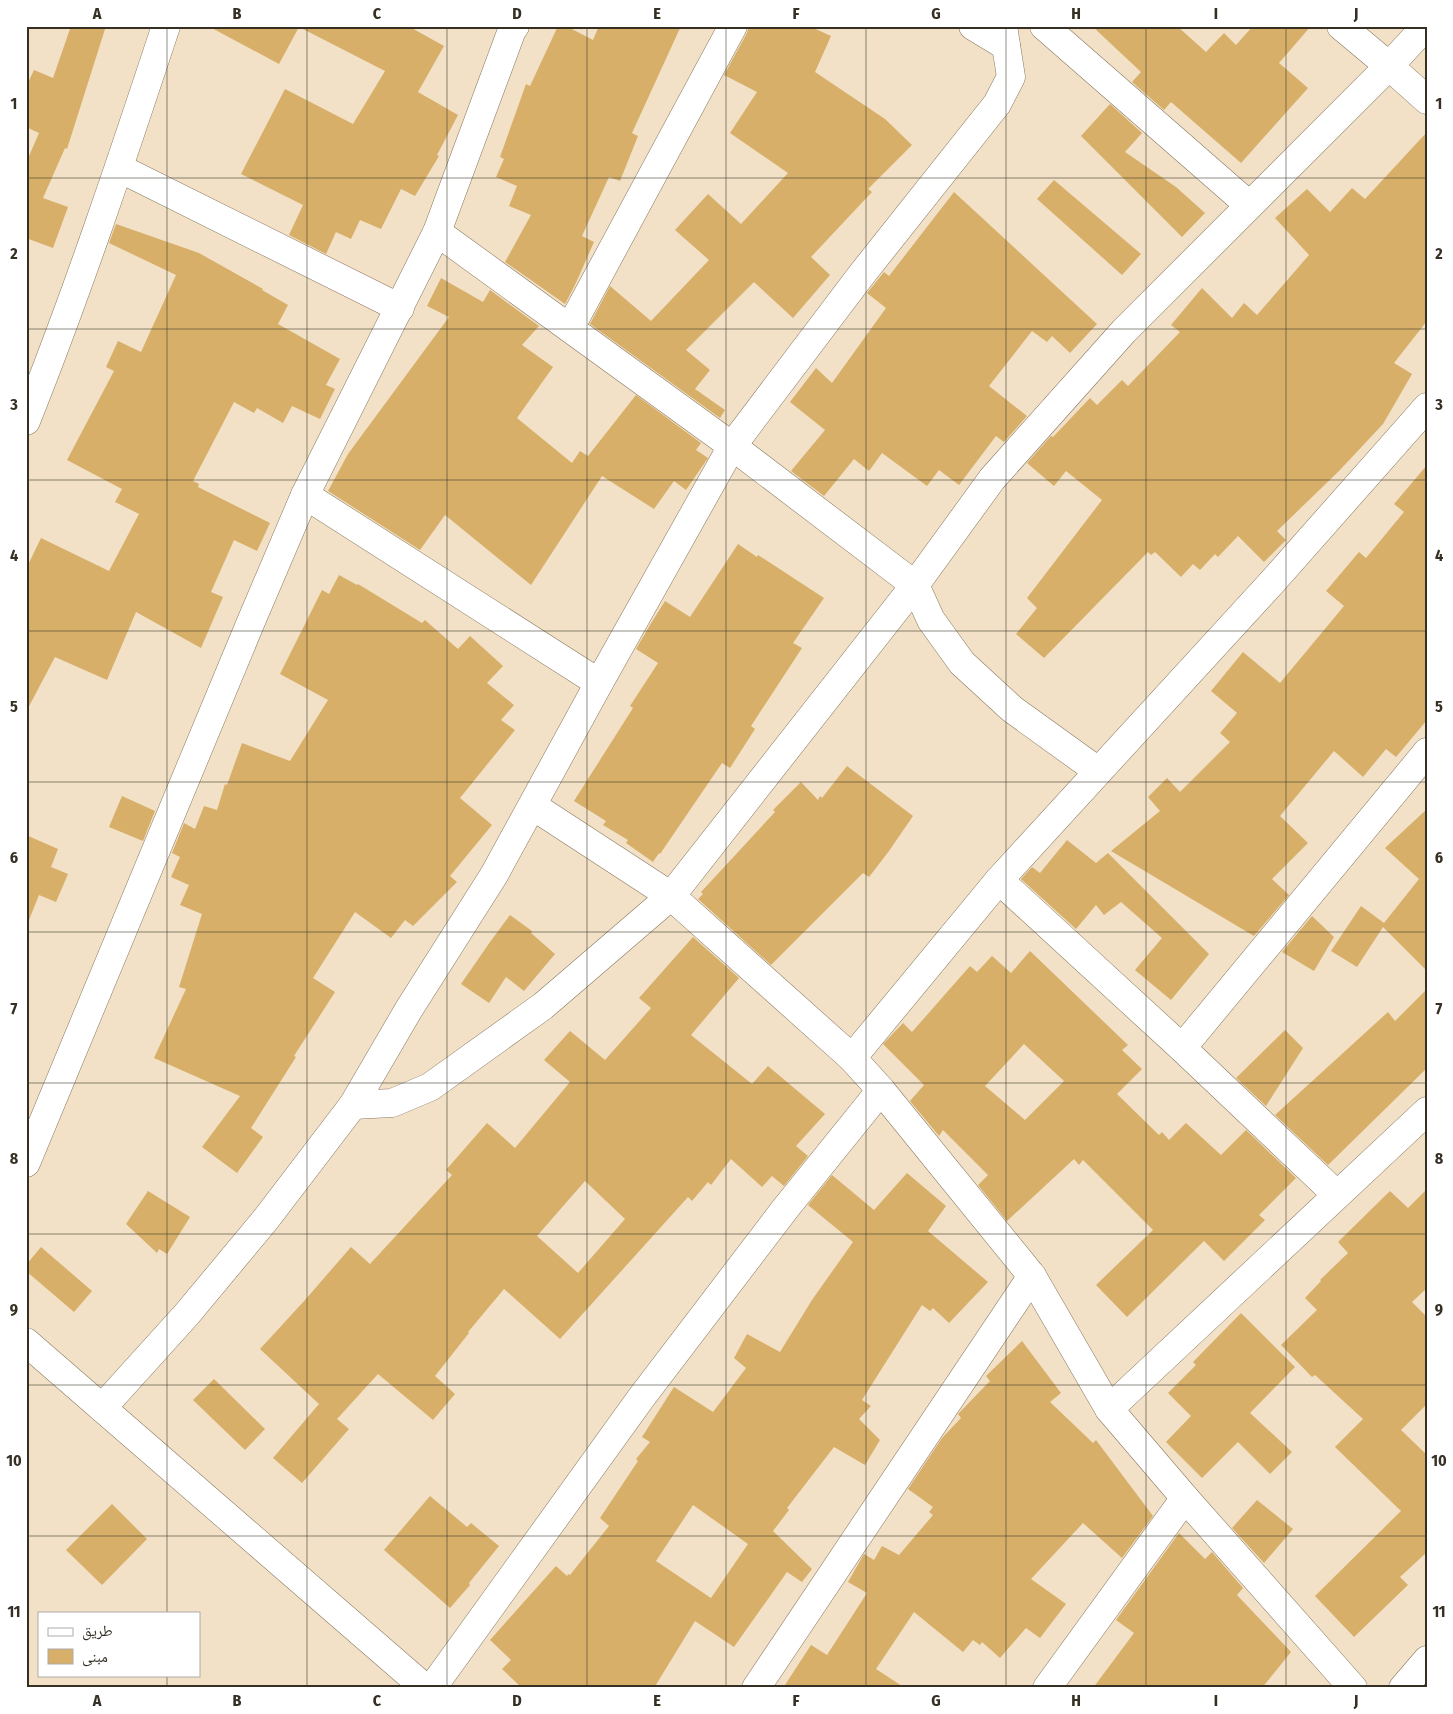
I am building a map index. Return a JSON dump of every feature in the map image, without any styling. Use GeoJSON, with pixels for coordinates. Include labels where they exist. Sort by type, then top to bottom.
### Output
{"type":"FeatureCollection","features":[{"type":"Feature","properties":{"kind":"street"},"geometry":{"type":"LineString","coordinates":[[26,421],[63,328],[120,168],[166,26]]}},
{"type":"Feature","properties":{"kind":"street"},"geometry":{"type":"LineString","coordinates":[[570,328],[733,26]]}},
{"type":"Feature","properties":{"kind":"street"},"geometry":{"type":"LineString","coordinates":[[102,1408],[205,1292],[266,1219],[353,1105],[375,1064],[494,875],[732,446],[862,274],[997,104],[1011,77],[1005,36],[973,26]]}},
{"type":"Feature","properties":{"kind":"street"},"geometry":{"type":"LineString","coordinates":[[1044,26],[1249,205]]}},
{"type":"Feature","properties":{"kind":"street"},"geometry":{"type":"LineString","coordinates":[[1341,26],[1427,100]]}},
{"type":"Feature","properties":{"kind":"street"},"geometry":{"type":"LineString","coordinates":[[353,1105],[392,1103],[430,1087],[543,1006],[671,896],[915,584],[992,479],[1124,331],[1389,66],[1426,26]]}},
{"type":"Feature","properties":{"kind":"street"},"geometry":{"type":"LineString","coordinates":[[26,1163],[305,495],[437,232],[510,28]]}},
{"type":"Feature","properties":{"kind":"street"},"geometry":{"type":"LineString","coordinates":[[120,168],[400,308]]}},
{"type":"Feature","properties":{"kind":"street"},"geometry":{"type":"LineString","coordinates":[[437,232],[732,446],[915,584],[930,620],[962,663],[1012,709],[1098,771]]}},
{"type":"Feature","properties":{"kind":"street"},"geometry":{"type":"LineString","coordinates":[[852,1058],[1000,880],[1275,579],[1427,407]]}},
{"type":"Feature","properties":{"kind":"street"},"geometry":{"type":"LineString","coordinates":[[305,495],[599,683]]}},
{"type":"Feature","properties":{"kind":"street"},"geometry":{"type":"LineString","coordinates":[[1182,1048],[1427,752]]}},
{"type":"Feature","properties":{"kind":"street"},"geometry":{"type":"LineString","coordinates":[[532,806],[671,896],[852,1058],[881,1090],[1032,1276],[1109,1409],[1353,1688]]}},
{"type":"Feature","properties":{"kind":"street"},"geometry":{"type":"LineString","coordinates":[[1000,880],[1182,1048],[1336,1194]]}},
{"type":"Feature","properties":{"kind":"street"},"geometry":{"type":"LineString","coordinates":[[432,1688],[641,1398],[785,1209],[881,1090]]}},
{"type":"Feature","properties":{"kind":"street"},"geometry":{"type":"LineString","coordinates":[[1109,1409],[1336,1194],[1427,1111]]}},
{"type":"Feature","properties":{"kind":"street"},"geometry":{"type":"LineString","coordinates":[[756,1688],[1032,1276]]}},
{"type":"Feature","properties":{"kind":"street"},"geometry":{"type":"LineString","coordinates":[[26,1342],[425,1688]]}},
{"type":"Feature","properties":{"kind":"street"},"geometry":{"type":"LineString","coordinates":[[1047,1688],[1185,1498]]}},
{"type":"Feature","properties":{"kind":"street"},"geometry":{"type":"LineString","coordinates":[[1402,1688],[1427,1660]]}},
{"type":"Feature","properties":{"kind":"building"},"geometry":{"type":"Polygon","coordinates":[[[71,26],[106,26],[67,149],[65,148],[43,198],[68,207],[53,248],[26,238],[26,163],[39,133],[26,127],[26,87],[34,70],[53,78],[71,26]]]}},
{"type":"Feature","properties":{"kind":"building"},"geometry":{"type":"Polygon","coordinates":[[[208,26],[408,26],[444,46],[418,92],[458,115],[437,155],[439,156],[415,196],[401,189],[381,229],[360,220],[351,239],[336,232],[326,254],[289,235],[303,205],[241,174],[285,89],[353,124],[385,71],[299,27],[279,64],[208,26]]]}},
{"type":"Feature","properties":{"kind":"building"},"geometry":{"type":"Polygon","coordinates":[[[558,26],[566,26],[593,40],[599,26],[681,26],[632,133],[638,136],[620,181],[609,177],[582,236],[594,242],[565,304],[505,262],[531,215],[509,206],[517,186],[496,177],[504,159],[500,157],[526,84],[530,86],[558,26]]]}},
{"type":"Feature","properties":{"kind":"building"},"geometry":{"type":"Polygon","coordinates":[[[749,26],[809,26],[831,36],[815,72],[885,119],[912,145],[868,189],[872,192],[811,257],[830,275],[793,318],[754,282],[686,350],[710,370],[695,389],[725,410],[720,418],[590,324],[610,286],[651,321],[709,260],[675,230],[708,194],[741,224],[788,173],[730,133],[757,92],[724,75],[749,26]]]}},
{"type":"Feature","properties":{"kind":"building"},"geometry":{"type":"Polygon","coordinates":[[[1092,26],[1177,26],[1206,52],[1224,33],[1236,45],[1253,26],[1311,26],[1279,63],[1308,88],[1241,163],[1171,102],[1164,110],[1132,82],[1141,72],[1092,26]]]}},
{"type":"Feature","properties":{"kind":"building"},"geometry":{"type":"Polygon","coordinates":[[[1110,104],[1142,133],[1125,152],[1176,187],[1205,213],[1182,237],[1081,136],[1110,104]]]}},
{"type":"Feature","properties":{"kind":"building"},"geometry":{"type":"Polygon","coordinates":[[[1427,132],[1427,321],[1394,363],[1412,374],[1383,424],[1339,471],[1277,531],[1286,540],[1264,562],[1238,536],[1218,557],[1215,554],[1200,570],[1193,564],[1181,577],[1155,552],[1151,555],[1148,552],[1044,658],[1016,634],[1037,608],[1027,598],[1102,500],[1066,471],[1054,486],[1027,463],[1051,436],[1053,437],[1090,398],[1097,405],[1122,380],[1128,386],[1180,332],[1171,325],[1202,288],[1232,318],[1244,303],[1257,315],[1309,255],[1275,218],[1307,189],[1330,212],[1352,188],[1365,199],[1427,132]]]}},
{"type":"Feature","properties":{"kind":"building"},"geometry":{"type":"Polygon","coordinates":[[[1054,180],[1141,254],[1122,275],[1037,199],[1054,180]]]}},
{"type":"Feature","properties":{"kind":"building"},"geometry":{"type":"Polygon","coordinates":[[[954,192],[1097,324],[1070,353],[1052,336],[1047,342],[1032,331],[989,386],[1027,416],[1004,442],[996,436],[959,485],[939,470],[927,486],[882,453],[869,471],[854,459],[824,496],[791,471],[825,430],[790,402],[816,368],[832,383],[886,308],[867,293],[884,272],[889,276],[954,192]]]}},
{"type":"Feature","properties":{"kind":"building"},"geometry":{"type":"Polygon","coordinates":[[[116,224],[199,253],[288,305],[278,324],[340,359],[326,385],[335,389],[320,419],[292,406],[283,423],[257,408],[254,413],[234,402],[193,481],[199,484],[198,487],[270,523],[257,551],[234,540],[211,592],[223,597],[201,648],[136,612],[107,680],[55,657],[26,712],[26,569],[41,538],[109,571],[139,514],[115,502],[122,489],[67,460],[114,371],[106,367],[118,341],[141,352],[176,275],[109,243],[116,224]]]}},
{"type":"Feature","properties":{"kind":"building"},"geometry":{"type":"Polygon","coordinates":[[[441,278],[483,302],[490,290],[539,326],[522,345],[553,367],[517,418],[572,463],[580,451],[588,456],[636,395],[701,443],[696,450],[708,458],[686,490],[674,481],[654,509],[602,476],[531,585],[445,515],[420,550],[328,491],[348,454],[449,317],[427,306],[441,278]]]}},
{"type":"Feature","properties":{"kind":"building"},"geometry":{"type":"Polygon","coordinates":[[[1427,465],[1427,720],[1396,757],[1386,749],[1363,777],[1334,751],[1280,816],[1308,843],[1272,879],[1289,895],[1254,936],[1111,851],[1160,811],[1148,797],[1167,778],[1180,792],[1230,742],[1220,733],[1237,713],[1211,691],[1243,652],[1280,683],[1344,606],[1326,591],[1359,552],[1366,558],[1404,512],[1394,504],[1427,465]]]}},
{"type":"Feature","properties":{"kind":"building"},"geometry":{"type":"Polygon","coordinates":[[[738,544],[824,598],[793,643],[802,648],[751,726],[755,729],[730,768],[722,763],[653,862],[626,843],[628,840],[603,825],[606,821],[574,801],[633,708],[630,706],[658,663],[636,649],[665,601],[690,617],[738,544]]]}},
{"type":"Feature","properties":{"kind":"building"},"geometry":{"type":"Polygon","coordinates":[[[339,575],[358,584],[422,623],[425,620],[458,649],[470,636],[503,666],[487,683],[514,705],[501,720],[515,730],[460,798],[492,825],[450,876],[457,882],[413,926],[405,920],[391,938],[355,912],[313,978],[335,992],[251,1128],[263,1137],[237,1173],[202,1147],[240,1096],[154,1058],[186,989],[179,987],[202,914],[180,905],[189,885],[171,877],[180,857],[172,853],[184,823],[195,829],[204,806],[217,810],[225,784],[227,785],[242,743],[290,761],[328,700],[280,674],[322,590],[329,594],[339,575]]]}},
{"type":"Feature","properties":{"kind":"building"},"geometry":{"type":"Polygon","coordinates":[[[847,766],[913,816],[869,877],[863,873],[771,965],[698,899],[703,894],[701,892],[775,812],[773,810],[801,782],[818,800],[820,796],[822,798],[847,766]]]}},
{"type":"Feature","properties":{"kind":"building"},"geometry":{"type":"Polygon","coordinates":[[[122,796],[155,811],[143,841],[109,827],[122,796]]]}},
{"type":"Feature","properties":{"kind":"building"},"geometry":{"type":"Polygon","coordinates":[[[1427,809],[1427,971],[1383,927],[1357,967],[1331,951],[1361,906],[1384,923],[1419,879],[1385,848],[1427,809]]]}},
{"type":"Feature","properties":{"kind":"building"},"geometry":{"type":"Polygon","coordinates":[[[26,835],[58,849],[51,867],[68,874],[56,902],[39,895],[27,925],[26,835]]]}},
{"type":"Feature","properties":{"kind":"building"},"geometry":{"type":"Polygon","coordinates":[[[1067,840],[1096,863],[1108,853],[1209,954],[1171,1000],[1135,970],[1162,938],[1121,902],[1104,915],[1096,905],[1076,929],[1021,879],[1032,867],[1040,873],[1067,840]]]}},
{"type":"Feature","properties":{"kind":"building"},"geometry":{"type":"Polygon","coordinates":[[[510,915],[532,931],[531,933],[555,954],[524,991],[506,977],[489,1003],[461,984],[510,915]]]}},
{"type":"Feature","properties":{"kind":"building"},"geometry":{"type":"Polygon","coordinates":[[[1312,916],[1334,937],[1314,971],[1282,952],[1312,916]]]}},
{"type":"Feature","properties":{"kind":"building"},"geometry":{"type":"Polygon","coordinates":[[[693,937],[739,978],[691,1035],[752,1084],[768,1066],[825,1114],[796,1146],[808,1156],[784,1186],[772,1176],[762,1187],[731,1159],[711,1185],[708,1182],[692,1201],[688,1197],[560,1339],[504,1289],[435,1376],[455,1394],[433,1420],[378,1374],[337,1419],[349,1429],[302,1483],[273,1458],[319,1404],[260,1349],[351,1247],[370,1264],[452,1175],[446,1170],[487,1123],[515,1148],[570,1082],[544,1060],[570,1031],[605,1060],[651,1008],[639,998],[693,937]],[[585,1181],[537,1236],[578,1273],[625,1219],[585,1181]]]}},
{"type":"Feature","properties":{"kind":"building"},"geometry":{"type":"Polygon","coordinates":[[[1030,951],[1128,1045],[1122,1050],[1142,1069],[1117,1094],[1159,1135],[1162,1132],[1169,1140],[1186,1123],[1221,1155],[1246,1130],[1296,1178],[1259,1215],[1265,1220],[1224,1261],[1204,1241],[1127,1317],[1096,1285],[1153,1230],[1083,1160],[1079,1165],[1074,1159],[1007,1221],[978,1185],[988,1175],[943,1130],[939,1136],[910,1101],[924,1085],[883,1044],[903,1023],[912,1032],[970,966],[977,972],[992,956],[1011,973],[1030,951]],[[1024,1044],[985,1086],[1025,1120],[1064,1081],[1024,1044]]]}},
{"type":"Feature","properties":{"kind":"building"},"geometry":{"type":"Polygon","coordinates":[[[1427,989],[1427,1068],[1328,1165],[1275,1115],[1388,1012],[1395,1021],[1427,989]]]}},
{"type":"Feature","properties":{"kind":"building"},"geometry":{"type":"Polygon","coordinates":[[[1285,1030],[1303,1048],[1266,1106],[1236,1078],[1285,1030]]]}},
{"type":"Feature","properties":{"kind":"building"},"geometry":{"type":"Polygon","coordinates":[[[907,1173],[946,1206],[928,1231],[988,1282],[949,1323],[933,1308],[930,1311],[922,1305],[862,1400],[871,1406],[859,1419],[880,1440],[865,1465],[834,1447],[787,1508],[789,1510],[773,1531],[812,1569],[802,1582],[787,1572],[734,1647],[695,1621],[654,1688],[522,1688],[502,1669],[511,1660],[490,1640],[556,1566],[567,1576],[568,1574],[570,1575],[609,1526],[600,1518],[638,1461],[636,1459],[650,1442],[642,1437],[674,1387],[713,1412],[746,1368],[734,1358],[747,1334],[780,1352],[812,1300],[853,1242],[808,1205],[832,1175],[874,1210],[907,1173]],[[693,1505],[656,1561],[711,1598],[748,1544],[693,1505]]]}},
{"type":"Feature","properties":{"kind":"building"},"geometry":{"type":"Polygon","coordinates":[[[1427,1189],[1427,1288],[1412,1302],[1427,1317],[1427,1404],[1401,1430],[1427,1455],[1427,1552],[1400,1577],[1408,1585],[1354,1637],[1315,1596],[1401,1511],[1335,1447],[1363,1419],[1315,1375],[1312,1377],[1281,1345],[1317,1310],[1305,1298],[1320,1280],[1348,1253],[1338,1242],[1390,1191],[1408,1208],[1427,1189]]]}},
{"type":"Feature","properties":{"kind":"building"},"geometry":{"type":"Polygon","coordinates":[[[148,1191],[190,1217],[167,1254],[159,1249],[157,1253],[126,1224],[148,1191]]]}},
{"type":"Feature","properties":{"kind":"building"},"geometry":{"type":"Polygon","coordinates":[[[41,1247],[92,1291],[74,1312],[26,1271],[26,1265],[41,1247]]]}},
{"type":"Feature","properties":{"kind":"building"},"geometry":{"type":"Polygon","coordinates":[[[1241,1313],[1295,1367],[1250,1413],[1292,1452],[1270,1474],[1238,1442],[1202,1478],[1166,1442],[1191,1416],[1168,1393],[1196,1365],[1193,1362],[1241,1313]]]}},
{"type":"Feature","properties":{"kind":"building"},"geometry":{"type":"Polygon","coordinates":[[[1022,1341],[1061,1393],[1050,1402],[1093,1443],[1096,1440],[1153,1516],[1122,1558],[1083,1523],[1031,1579],[1066,1604],[1040,1638],[1026,1628],[1000,1658],[982,1642],[980,1645],[973,1640],[963,1652],[914,1612],[876,1669],[905,1688],[783,1688],[811,1645],[827,1655],[867,1593],[848,1582],[864,1554],[874,1560],[882,1546],[899,1555],[933,1515],[929,1512],[933,1507],[908,1489],[942,1438],[961,1418],[958,1414],[990,1381],[986,1376],[1022,1341]]]}},
{"type":"Feature","properties":{"kind":"building"},"geometry":{"type":"Polygon","coordinates":[[[214,1379],[265,1429],[245,1450],[193,1400],[214,1379]]]}},
{"type":"Feature","properties":{"kind":"building"},"geometry":{"type":"Polygon","coordinates":[[[430,1496],[467,1527],[471,1523],[499,1546],[450,1608],[384,1550],[430,1496]]]}},
{"type":"Feature","properties":{"kind":"building"},"geometry":{"type":"Polygon","coordinates":[[[1257,1500],[1293,1529],[1264,1563],[1232,1528],[1257,1500]]]}},
{"type":"Feature","properties":{"kind":"building"},"geometry":{"type":"Polygon","coordinates":[[[112,1504],[147,1539],[102,1585],[66,1550],[112,1504]]]}},
{"type":"Feature","properties":{"kind":"building"},"geometry":{"type":"Polygon","coordinates":[[[1179,1533],[1205,1559],[1212,1552],[1243,1588],[1237,1595],[1291,1652],[1262,1688],[1093,1688],[1134,1633],[1116,1620],[1179,1533]]]}}]}
